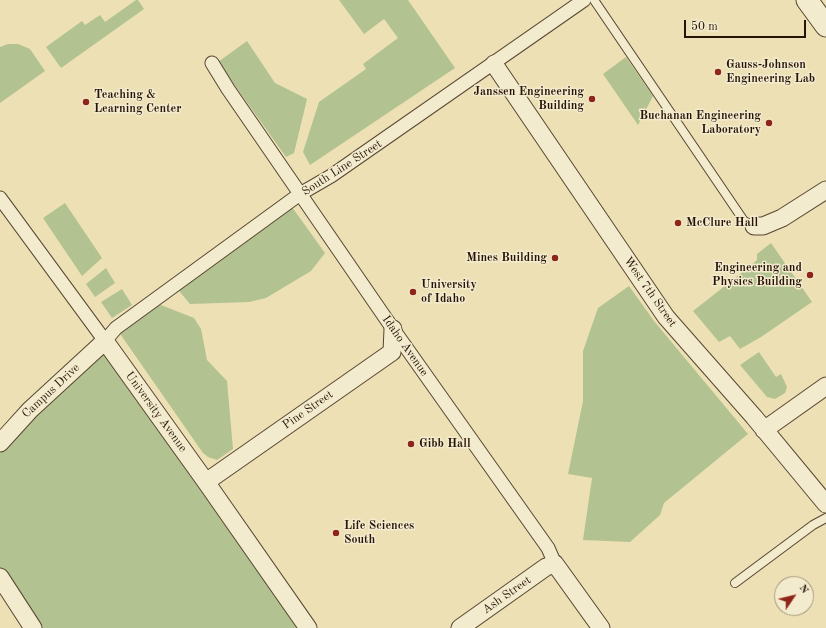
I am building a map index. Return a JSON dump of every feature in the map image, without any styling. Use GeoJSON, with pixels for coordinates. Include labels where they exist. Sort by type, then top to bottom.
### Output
{"type":"FeatureCollection","features":[{"type":"Feature","properties":{"kind":"street","name":"South Line Street"},"geometry":{"type":"LineString","coordinates":[[105,341],[116,328],[300,194],[331,176],[584,0]]}},
{"type":"Feature","properties":{"kind":"street"},"geometry":{"type":"LineString","coordinates":[[806,0],[826,26]]}},
{"type":"Feature","properties":{"kind":"street","name":"Idaho Avenue"},"geometry":{"type":"LineString","coordinates":[[212,63],[228,89],[300,194],[393,329],[548,548],[555,564],[601,628]]}},
{"type":"Feature","properties":{"kind":"street","name":"West 7th Street"},"geometry":{"type":"LineString","coordinates":[[494,64],[666,317],[826,504]]}},
{"type":"Feature","properties":{"kind":"street"},"geometry":{"type":"LineString","coordinates":[[754,226],[763,226],[782,218],[826,190]]}},
{"type":"Feature","properties":{"kind":"street","name":"University Avenue"},"geometry":{"type":"LineString","coordinates":[[0,198],[206,482],[308,628]]}},
{"type":"Feature","properties":{"kind":"street","name":"Pine Street"},"geometry":{"type":"LineString","coordinates":[[206,482],[392,352],[393,329]]}},
{"type":"Feature","properties":{"kind":"street","name":"Campus Drive"},"geometry":{"type":"LineString","coordinates":[[0,443],[30,410],[105,341]]}},
{"type":"Feature","properties":{"kind":"street"},"geometry":{"type":"LineString","coordinates":[[764,430],[826,386]]}},
{"type":"Feature","properties":{"kind":"street","name":"Ash Street"},"geometry":{"type":"LineString","coordinates":[[460,628],[546,568],[555,564]]}},
{"type":"Feature","properties":{"kind":"street"},"geometry":{"type":"LineString","coordinates":[[0,578],[33,628]]}},
{"type":"Feature","properties":{"kind":"lane"},"geometry":{"type":"LineString","coordinates":[[594,0],[744,221],[754,226]]}},
{"type":"Feature","properties":{"kind":"lane"},"geometry":{"type":"LineString","coordinates":[[735,583],[813,525],[826,518]]}},
{"type":"Feature","properties":{"kind":"green space"},"geometry":{"type":"Polygon","coordinates":[[[138,0],[144,9],[61,68],[46,47],[82,21],[85,25],[100,15],[105,22],[138,0]]]}},
{"type":"Feature","properties":{"kind":"green space"},"geometry":{"type":"Polygon","coordinates":[[[339,0],[408,0],[455,68],[310,165],[303,152],[319,102],[366,69],[363,64],[398,38],[384,19],[364,34],[339,0]]]}},
{"type":"Feature","properties":{"kind":"green space"},"geometry":{"type":"Polygon","coordinates":[[[247,41],[275,83],[307,99],[294,153],[286,157],[218,62],[247,41]]]}},
{"type":"Feature","properties":{"kind":"green space"},"geometry":{"type":"Polygon","coordinates":[[[8,44],[18,44],[30,49],[45,71],[0,103],[0,47],[8,44]]]}},
{"type":"Feature","properties":{"kind":"green space"},"geometry":{"type":"Polygon","coordinates":[[[626,57],[653,96],[638,125],[603,74],[626,57]]]}},
{"type":"Feature","properties":{"kind":"green space"},"geometry":{"type":"Polygon","coordinates":[[[65,203],[102,258],[82,276],[43,218],[65,203]]]}},
{"type":"Feature","properties":{"kind":"green space"},"geometry":{"type":"Polygon","coordinates":[[[289,203],[325,253],[311,271],[266,298],[249,302],[190,304],[175,286],[289,203]]]}},
{"type":"Feature","properties":{"kind":"green space"},"geometry":{"type":"Polygon","coordinates":[[[771,243],[812,302],[761,337],[740,349],[730,336],[719,342],[693,311],[749,267],[757,260],[757,254],[771,243]]]}},
{"type":"Feature","properties":{"kind":"green space"},"geometry":{"type":"Polygon","coordinates":[[[106,268],[115,283],[95,297],[86,284],[106,268]]]}},
{"type":"Feature","properties":{"kind":"green space"},"geometry":{"type":"Polygon","coordinates":[[[629,286],[654,321],[748,434],[664,503],[660,515],[630,542],[583,540],[592,478],[568,474],[583,401],[583,351],[598,308],[629,286]]]}},
{"type":"Feature","properties":{"kind":"green space"},"geometry":{"type":"Polygon","coordinates":[[[122,289],[132,305],[112,318],[101,302],[122,289]]]}},
{"type":"Feature","properties":{"kind":"green space"},"geometry":{"type":"Polygon","coordinates":[[[161,305],[194,318],[201,329],[207,360],[227,381],[233,449],[217,460],[208,457],[203,453],[116,328],[136,313],[161,305]]]}},
{"type":"Feature","properties":{"kind":"green space"},"geometry":{"type":"Polygon","coordinates":[[[105,341],[308,628],[33,628],[0,577],[0,443],[105,341]]]}},
{"type":"Feature","properties":{"kind":"green space"},"geometry":{"type":"Polygon","coordinates":[[[759,352],[776,377],[781,374],[787,387],[785,393],[775,399],[767,397],[740,365],[759,352]]]}},
{"type":"Feature","properties":{"kind":"place","name":"Gauss-Johnson Engineering Lab"},"geometry":{"type":"Point","coordinates":[718,72]}},
{"type":"Feature","properties":{"kind":"place","name":"Janssen Engineering Building"},"geometry":{"type":"Point","coordinates":[592,99]}},
{"type":"Feature","properties":{"kind":"place","name":"Teaching & Learning Center"},"geometry":{"type":"Point","coordinates":[86,102]}},
{"type":"Feature","properties":{"kind":"place","name":"Buchanan Engineering Laboratory"},"geometry":{"type":"Point","coordinates":[769,123]}},
{"type":"Feature","properties":{"kind":"place","name":"McClure Hall"},"geometry":{"type":"Point","coordinates":[678,223]}},
{"type":"Feature","properties":{"kind":"place","name":"Mines Building"},"geometry":{"type":"Point","coordinates":[555,258]}},
{"type":"Feature","properties":{"kind":"place","name":"Engineering and Physics Building"},"geometry":{"type":"Point","coordinates":[810,275]}},
{"type":"Feature","properties":{"kind":"place","name":"University of Idaho"},"geometry":{"type":"Point","coordinates":[413,292]}},
{"type":"Feature","properties":{"kind":"place","name":"Gibb Hall"},"geometry":{"type":"Point","coordinates":[411,444]}},
{"type":"Feature","properties":{"kind":"place","name":"Life Sciences South"},"geometry":{"type":"Point","coordinates":[336,533]}}]}
